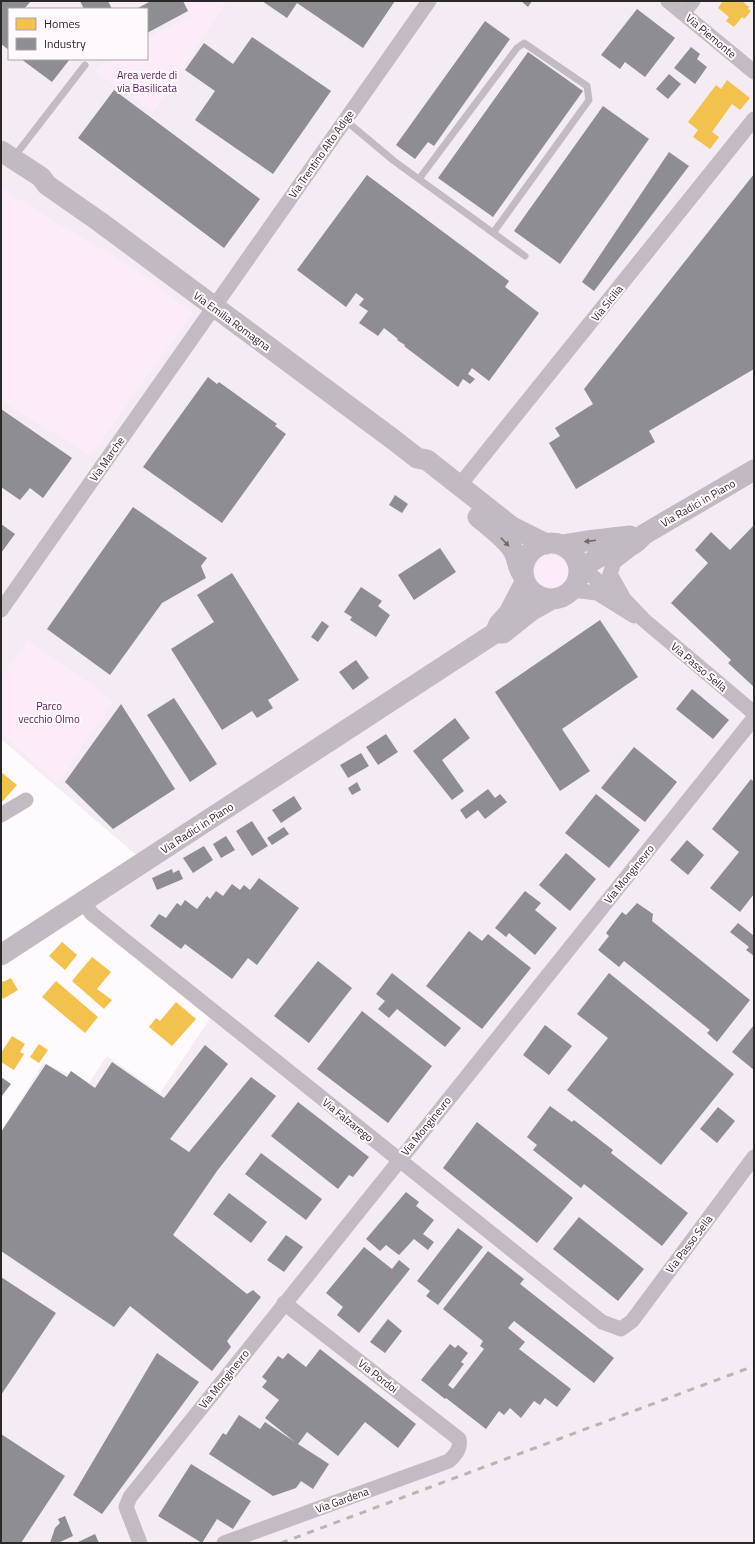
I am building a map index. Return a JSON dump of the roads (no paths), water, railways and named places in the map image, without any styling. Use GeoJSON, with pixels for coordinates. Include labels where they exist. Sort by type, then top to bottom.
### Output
{"type":"FeatureCollection","features":[{"type":"Feature","properties":{"kind":"street","name":"Via Trentino Alto Adige"},"geometry":{"type":"LineString","coordinates":[[213,307],[429,1]]}},
{"type":"Feature","properties":{"kind":"street","name":"Via Piemonte"},"geometry":{"type":"LineString","coordinates":[[668,1],[754,72]]}},
{"type":"Feature","properties":{"kind":"street"},"geometry":{"type":"LineString","coordinates":[[683,13],[693,1]]}},
{"type":"Feature","properties":{"kind":"street","name":"Via Sicilia"},"geometry":{"type":"LineString","coordinates":[[459,486],[754,119]]}},
{"type":"Feature","properties":{"kind":"street","name":"Via Emilia Romagna"},"geometry":{"type":"LineString","coordinates":[[5,158],[38,186],[47,185],[100,222],[213,307],[344,402],[416,458],[426,460],[512,527],[554,544]]}},
{"type":"Feature","properties":{"kind":"street","name":"Via Marche"},"geometry":{"type":"LineString","coordinates":[[1,610],[213,307]]}},
{"type":"Feature","properties":{"kind":"street","name":"Via Emilia Romagna"},"geometry":{"type":"LineString","coordinates":[[416,458],[419,467],[438,486],[480,518],[514,552],[518,569],[524,579]]}},
{"type":"Feature","properties":{"kind":"street","name":"Via Radici in Piano"},"geometry":{"type":"LineString","coordinates":[[639,540],[754,470]]}},
{"type":"Feature","properties":{"kind":"street"},"geometry":{"type":"LineString","coordinates":[[639,540],[594,559],[560,598],[544,598],[536,595],[529,589],[524,579],[523,567],[526,558],[538,546],[587,541],[639,540]]}},
{"type":"Feature","properties":{"kind":"street","name":"Via Passo Sella"},"geometry":{"type":"LineString","coordinates":[[639,540],[614,562],[610,574],[624,599],[644,620],[754,713]]}},
{"type":"Feature","properties":{"kind":"street"},"geometry":{"type":"LineString","coordinates":[[554,544],[572,553],[576,558],[577,578]]}},
{"type":"Feature","properties":{"kind":"street","name":"Via Passo Sella"},"geometry":{"type":"LineString","coordinates":[[577,578],[592,576],[614,594],[624,599]]}},
{"type":"Feature","properties":{"kind":"street","name":"Via Passo Sella"},"geometry":{"type":"LineString","coordinates":[[577,578],[597,594],[632,615],[644,620]]}},
{"type":"Feature","properties":{"kind":"street"},"geometry":{"type":"LineString","coordinates":[[524,579],[509,613],[499,624],[495,633],[503,633],[532,610],[552,599]]}},
{"type":"Feature","properties":{"kind":"street","name":"Via Radici in Piano"},"geometry":{"type":"LineString","coordinates":[[1,955],[495,633]]}},
{"type":"Feature","properties":{"kind":"street","name":"Via Monginevro"},"geometry":{"type":"LineString","coordinates":[[140,1543],[126,1507],[130,1497],[754,718]]}},
{"type":"Feature","properties":{"kind":"street"},"geometry":{"type":"LineString","coordinates":[[1,815],[26,800]]}},
{"type":"Feature","properties":{"kind":"street","name":"Via Falzarego"},"geometry":{"type":"LineString","coordinates":[[83,902],[92,914],[398,1161],[602,1322],[621,1329]]}},
{"type":"Feature","properties":{"kind":"street","name":"Via Passo Sella"},"geometry":{"type":"LineString","coordinates":[[621,1329],[632,1321],[754,1157]]}},
{"type":"Feature","properties":{"kind":"street","name":"Via Pordoi"},"geometry":{"type":"LineString","coordinates":[[284,1303],[459,1439],[460,1446],[457,1453]]}},
{"type":"Feature","properties":{"kind":"street","name":"Via Gardena"},"geometry":{"type":"LineString","coordinates":[[224,1543],[449,1461],[457,1453]]}},
{"type":"Feature","properties":{"kind":"lane"},"geometry":{"type":"LineString","coordinates":[[419,179],[517,48],[524,42],[586,86],[589,100],[493,233]]}},
{"type":"Feature","properties":{"kind":"lane"},"geometry":{"type":"LineString","coordinates":[[5,158],[85,65]]}},
{"type":"Feature","properties":{"kind":"lane"},"geometry":{"type":"LineString","coordinates":[[345,120],[394,161],[525,256]]}},
{"type":"Feature","properties":{"kind":"railway"},"geometry":{"type":"LineString","coordinates":[[281,1543],[754,1366]]}},
{"type":"Feature","properties":{"kind":"park label","name":"Area verde di via Basilicata"},"geometry":{"type":"Point","coordinates":[147,81]}},
{"type":"Feature","properties":{"kind":"park label","name":"Parco vecchio Olmo"},"geometry":{"type":"Point","coordinates":[49,712]}}]}
